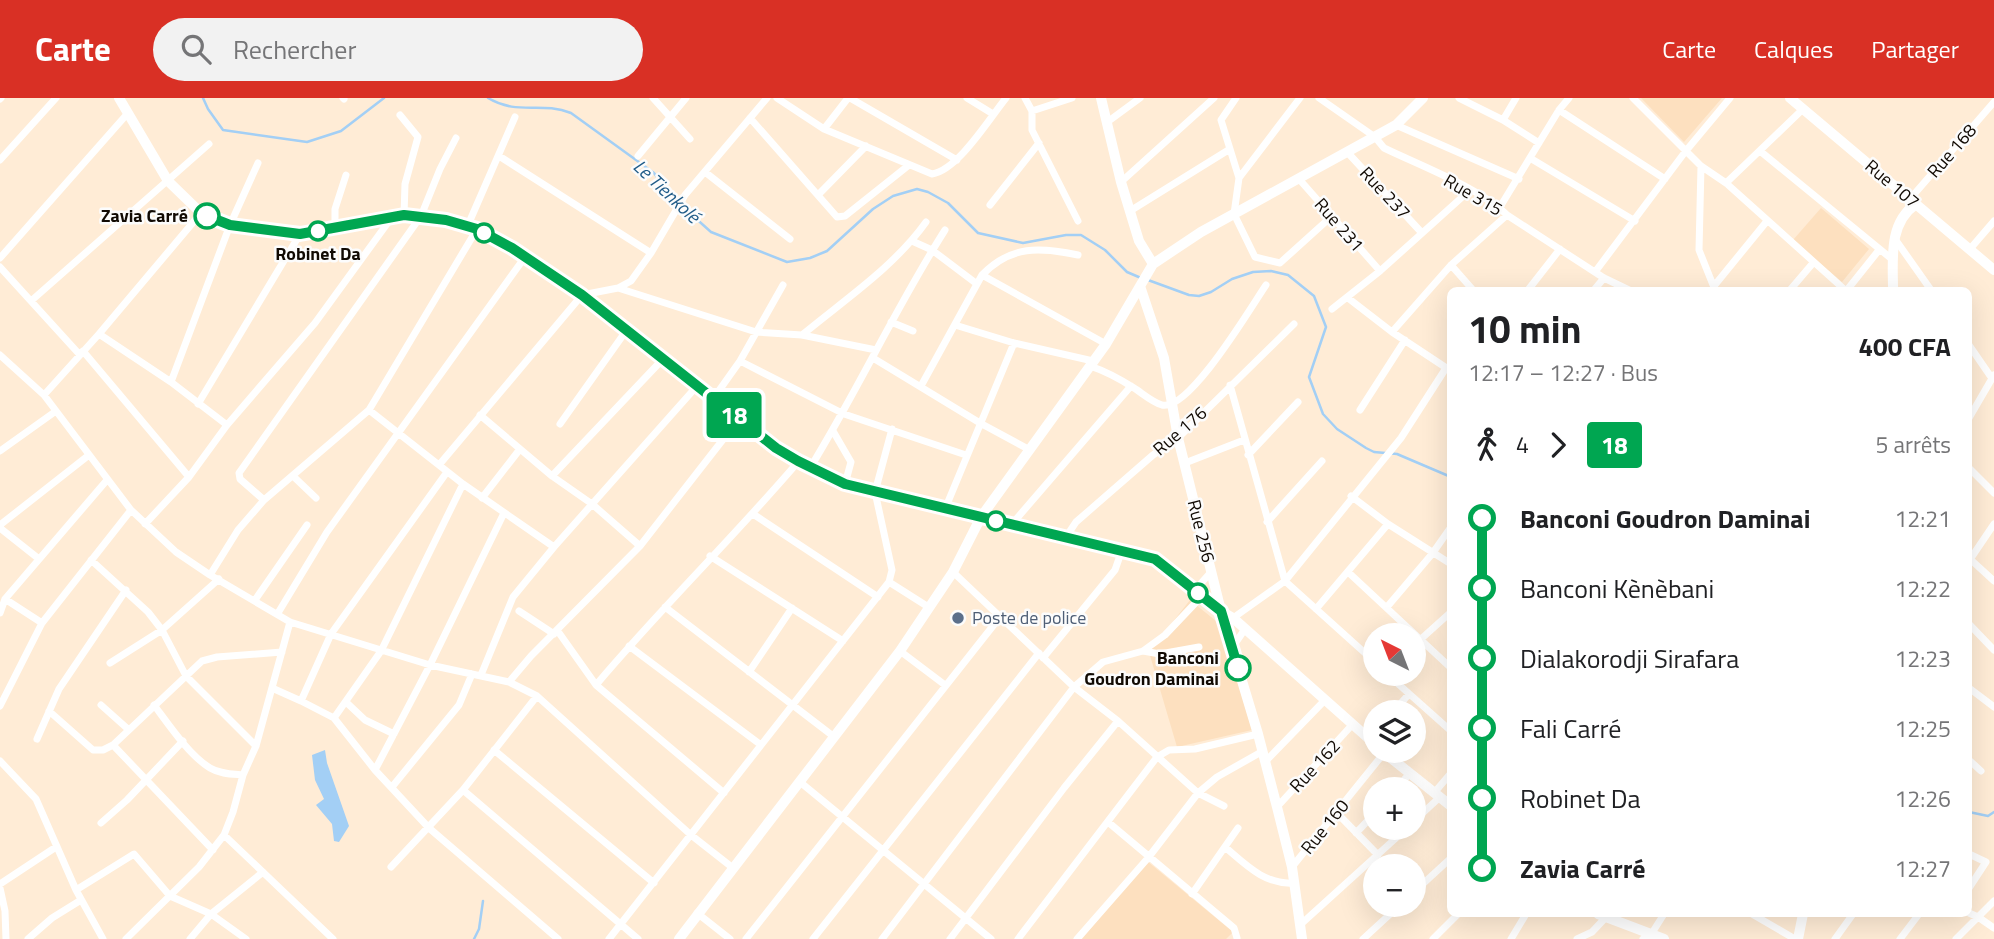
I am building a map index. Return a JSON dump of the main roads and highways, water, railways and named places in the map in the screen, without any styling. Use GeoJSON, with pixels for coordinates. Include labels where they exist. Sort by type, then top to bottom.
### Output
{"type":"FeatureCollection","features":[{"type":"Feature","properties":{"kind":"water"},"geometry":{"type":"Polygon","coordinates":[[[325,750],[349,826],[339,842],[334,841],[332,824],[316,805],[324,799],[315,780],[312,755],[325,750]]]}},
{"type":"Feature","properties":{"kind":"waterway","name":"Le Tienkolé"},"geometry":{"type":"LineString","coordinates":[[203,98],[223,130],[307,142],[341,131],[384,98]]}},
{"type":"Feature","properties":{"kind":"waterway","name":"Le Tienkolé"},"geometry":{"type":"LineString","coordinates":[[488,98],[509,106],[550,108],[571,113],[654,173],[673,198],[711,232],[787,262],[810,258],[827,251],[873,209],[893,196],[917,189],[948,203],[978,233],[1023,243],[1081,235],[1105,250],[1127,272],[1141,278]]}},
{"type":"Feature","properties":{"kind":"waterway","name":"Le Tienkolé"},"geometry":{"type":"LineString","coordinates":[[1148,280],[1199,296],[1232,279],[1253,272],[1271,271],[1288,275],[1314,296],[1326,327],[1309,377],[1323,414],[1337,429],[1374,452],[1397,454],[1447,475]]}},
{"type":"Feature","properties":{"kind":"waterway","name":"Le Tienkolé"},"geometry":{"type":"LineString","coordinates":[[1972,813],[1988,816],[1994,812]]}},
{"type":"Feature","properties":{"kind":"waterway"},"geometry":{"type":"LineString","coordinates":[[474,939],[479,929],[483,901]]}},
{"type":"Feature","properties":{"kind":"place","name":"Zavia Carré"},"geometry":{"type":"Point","coordinates":[207,216]}},
{"type":"Feature","properties":{"kind":"place","name":"Robinet Da"},"geometry":{"type":"Point","coordinates":[318,231]}},
{"type":"Feature","properties":{"kind":"place","name":"Poste de police"},"geometry":{"type":"Point","coordinates":[958,618]}},
{"type":"Feature","properties":{"kind":"place","name":"Banconi Goudron Daminai"},"geometry":{"type":"Point","coordinates":[1238,668]}}]}
